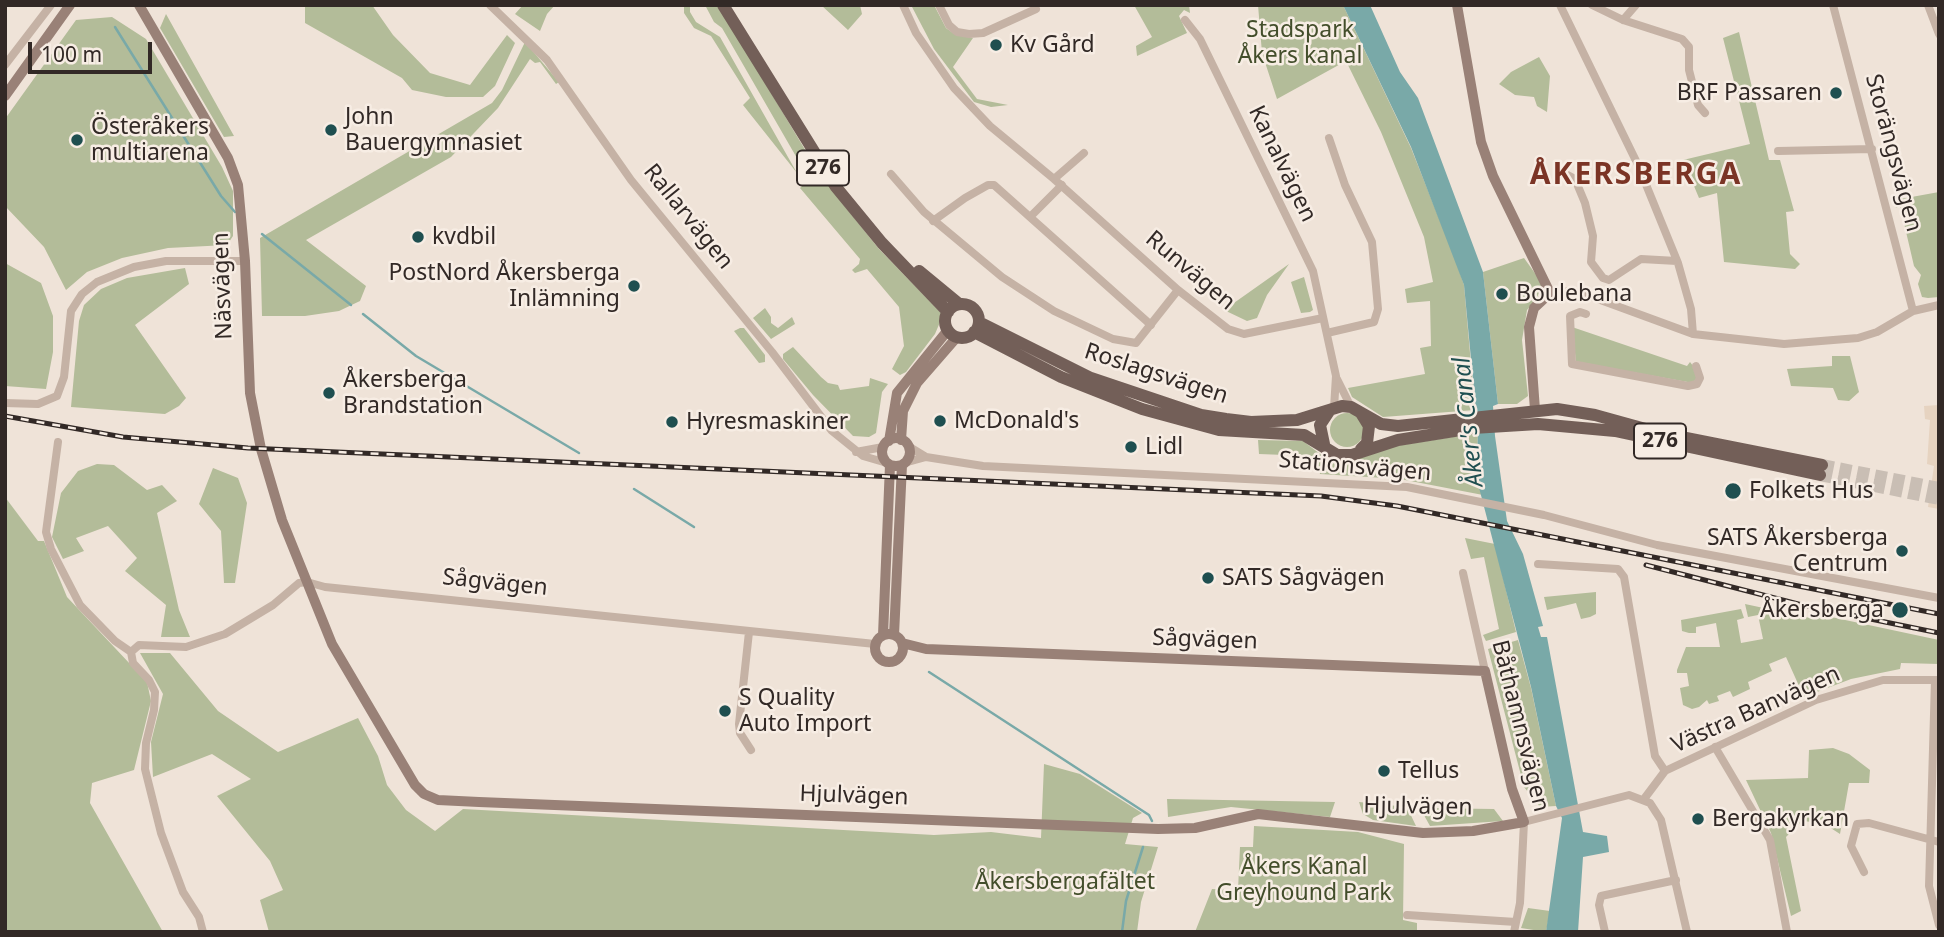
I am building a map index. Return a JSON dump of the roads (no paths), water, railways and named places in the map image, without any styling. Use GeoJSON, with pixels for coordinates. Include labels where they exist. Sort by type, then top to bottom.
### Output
{"type":"FeatureCollection","features":[{"type":"Feature","properties":{"kind":"main road","name":"276"},"geometry":{"type":"LineString","coordinates":[[723,5],[835,187],[882,243],[953,308],[972,307],[977,327]]}},
{"type":"Feature","properties":{"kind":"main road","name":"276"},"geometry":{"type":"LineString","coordinates":[[731,5],[844,188],[953,308]]}},
{"type":"Feature","properties":{"kind":"main road"},"geometry":{"type":"LineString","coordinates":[[953,308],[952,333],[977,327]]}},
{"type":"Feature","properties":{"kind":"main road","name":"Roslagsvägen"},"geometry":{"type":"LineString","coordinates":[[977,327],[1091,378],[1201,415],[1251,422],[1274,422],[1297,420],[1332,409],[1355,409],[1390,426],[1499,419],[1575,425],[1821,470],[1578,411],[1535,410]]}},
{"type":"Feature","properties":{"kind":"main road","name":"Roslagsvägen"},"geometry":{"type":"LineString","coordinates":[[977,327],[1051,373],[1142,409],[1219,430],[1304,435],[1324,444],[1337,455],[1352,455],[1361,449],[1473,422]]}},
{"type":"Feature","properties":{"kind":"main road"},"geometry":{"type":"LineString","coordinates":[[1324,444],[1320,425],[1332,409]]}},
{"type":"Feature","properties":{"kind":"main road"},"geometry":{"type":"LineString","coordinates":[[1355,409],[1369,426],[1367,443],[1361,449]]}},
{"type":"Feature","properties":{"kind":"main road"},"geometry":{"type":"LineString","coordinates":[[1499,419],[1530,416],[1535,410]]}},
{"type":"Feature","properties":{"kind":"street"},"geometry":{"type":"LineString","coordinates":[[5,65],[51,5]]}},
{"type":"Feature","properties":{"kind":"street"},"geometry":{"type":"LineString","coordinates":[[5,96],[70,5]]}},
{"type":"Feature","properties":{"kind":"street","name":"Näsvägen"},"geometry":{"type":"LineString","coordinates":[[139,5],[233,169],[240,198],[245,261],[247,360],[256,425],[268,480],[307,582]]}},
{"type":"Feature","properties":{"kind":"street","name":"Rallarvägen"},"geometry":{"type":"LineString","coordinates":[[489,5],[547,60],[631,180],[779,360],[832,431],[856,452],[888,464]]}},
{"type":"Feature","properties":{"kind":"street","name":"Runvägen"},"geometry":{"type":"LineString","coordinates":[[903,5],[916,33],[954,88],[990,126],[1054,178],[1178,290],[1235,332],[1259,332],[1323,318]]}},
{"type":"Feature","properties":{"kind":"street"},"geometry":{"type":"LineString","coordinates":[[939,5],[949,25],[957,32],[969,34],[997,28],[1036,9]]}},
{"type":"Feature","properties":{"kind":"street"},"geometry":{"type":"LineString","coordinates":[[1457,5],[1472,108],[1481,142],[1493,176],[1550,293]]}},
{"type":"Feature","properties":{"kind":"street"},"geometry":{"type":"LineString","coordinates":[[1560,5],[1638,165],[1677,261],[1691,309],[1693,334]]}},
{"type":"Feature","properties":{"kind":"street"},"geometry":{"type":"LineString","coordinates":[[1592,5],[1623,20],[1682,39],[1689,47],[1689,70],[1698,105],[1705,113]]}},
{"type":"Feature","properties":{"kind":"street"},"geometry":{"type":"LineString","coordinates":[[1623,20],[1636,5]]}},
{"type":"Feature","properties":{"kind":"street","name":"Storängsvägen"},"geometry":{"type":"LineString","coordinates":[[1833,5],[1913,311]]}},
{"type":"Feature","properties":{"kind":"street"},"geometry":{"type":"LineString","coordinates":[[1928,5],[1939,34]]}},
{"type":"Feature","properties":{"kind":"street","name":"Kanalvägen"},"geometry":{"type":"LineString","coordinates":[[1185,19],[1200,39],[1313,271],[1336,376],[1355,409]]}},
{"type":"Feature","properties":{"kind":"street","name":"Kanalvägen"},"geometry":{"type":"LineString","coordinates":[[1327,334],[1374,322],[1378,309],[1372,242],[1345,185],[1329,138]]}},
{"type":"Feature","properties":{"kind":"street"},"geometry":{"type":"LineString","coordinates":[[1778,151],[1872,149]]}},
{"type":"Feature","properties":{"kind":"street"},"geometry":{"type":"LineString","coordinates":[[1054,178],[1084,153]]}},
{"type":"Feature","properties":{"kind":"street"},"geometry":{"type":"LineString","coordinates":[[1562,172],[1574,179],[1585,203],[1593,236],[1591,262],[1603,278],[1609,280],[1641,259],[1677,261]]}},
{"type":"Feature","properties":{"kind":"street"},"geometry":{"type":"LineString","coordinates":[[891,174],[933,221],[1002,277],[1084,326],[1132,344],[1143,336],[1178,290]]}},
{"type":"Feature","properties":{"kind":"street"},"geometry":{"type":"LineString","coordinates":[[933,221],[965,198],[994,185],[1150,325]]}},
{"type":"Feature","properties":{"kind":"street"},"geometry":{"type":"LineString","coordinates":[[1031,216],[1062,185]]}},
{"type":"Feature","properties":{"kind":"street"},"geometry":{"type":"LineString","coordinates":[[5,403],[38,404],[58,396],[64,377],[71,311],[82,294],[97,282],[134,267],[166,261],[245,261]]}},
{"type":"Feature","properties":{"kind":"street"},"geometry":{"type":"LineString","coordinates":[[1535,410],[1529,327],[1534,308],[1550,293],[1571,291],[1584,294],[1693,334],[1784,344],[1838,341],[1877,331],[1913,311],[1939,305]]}},
{"type":"Feature","properties":{"kind":"street"},"geometry":{"type":"LineString","coordinates":[[1586,314],[1580,312],[1570,316],[1572,364],[1688,386],[1697,384],[1700,378],[1696,366]]}},
{"type":"Feature","properties":{"kind":"street"},"geometry":{"type":"LineString","coordinates":[[891,643],[903,464],[909,454],[905,443],[903,411],[917,383],[952,333]]}},
{"type":"Feature","properties":{"kind":"street"},"geometry":{"type":"LineString","coordinates":[[891,643],[888,464],[882,456],[897,393],[952,333]]}},
{"type":"Feature","properties":{"kind":"street","name":"Kanalvägen"},"geometry":{"type":"LineString","coordinates":[[1332,409],[1336,376]]}},
{"type":"Feature","properties":{"kind":"street"},"geometry":{"type":"LineString","coordinates":[[58,442],[46,532],[51,549],[80,604],[115,641],[131,652]]}},
{"type":"Feature","properties":{"kind":"street"},"geometry":{"type":"LineString","coordinates":[[856,452],[886,444],[905,443]]}},
{"type":"Feature","properties":{"kind":"street","name":"Stationsvägen"},"geometry":{"type":"LineString","coordinates":[[905,443],[926,457],[983,466],[1408,486],[1544,515],[1657,545],[1939,598]]}},
{"type":"Feature","properties":{"kind":"street","name":"Stationsvägen"},"geometry":{"type":"LineString","coordinates":[[903,464],[926,457]]}},
{"type":"Feature","properties":{"kind":"street"},"geometry":{"type":"LineString","coordinates":[[888,464],[903,464]]}},
{"type":"Feature","properties":{"kind":"street"},"geometry":{"type":"LineString","coordinates":[[1538,564],[1618,569],[1627,588],[1655,756],[1665,771]]}},
{"type":"Feature","properties":{"kind":"street","name":"Båthamnsvägen"},"geometry":{"type":"LineString","coordinates":[[1463,573],[1512,789],[1524,821],[1520,904],[1515,927]]}},
{"type":"Feature","properties":{"kind":"street"},"geometry":{"type":"LineString","coordinates":[[131,652],[139,645],[186,647],[225,634],[273,605],[299,583],[307,582]]}},
{"type":"Feature","properties":{"kind":"street","name":"Sågvägen"},"geometry":{"type":"LineString","coordinates":[[307,582],[325,587],[749,632],[891,643],[923,649],[1485,671]]}},
{"type":"Feature","properties":{"kind":"street","name":"Hjulvägen"},"geometry":{"type":"LineString","coordinates":[[307,582],[332,644],[415,785],[424,794],[438,800],[1158,829],[1195,828],[1258,814],[1423,833],[1474,831],[1524,821]]}},
{"type":"Feature","properties":{"kind":"street"},"geometry":{"type":"LineString","coordinates":[[749,632],[739,724],[740,733],[751,750]]}},
{"type":"Feature","properties":{"kind":"street"},"geometry":{"type":"LineString","coordinates":[[131,652],[132,663],[149,680],[155,692],[155,710],[146,743],[145,769],[161,833],[183,892],[199,917],[202,932]]}},
{"type":"Feature","properties":{"kind":"street","name":"Västra Banvägen"},"geometry":{"type":"LineString","coordinates":[[1644,799],[1665,771],[1816,700],[1853,687],[1898,679],[1937,680]]}},
{"type":"Feature","properties":{"kind":"street"},"geometry":{"type":"LineString","coordinates":[[1937,680],[1935,840],[1929,886],[1939,925]]}},
{"type":"Feature","properties":{"kind":"street"},"geometry":{"type":"LineString","coordinates":[[1715,747],[1770,840],[1787,932]]}},
{"type":"Feature","properties":{"kind":"street"},"geometry":{"type":"LineString","coordinates":[[1524,821],[1629,795],[1650,803],[1661,820],[1687,932]]}},
{"type":"Feature","properties":{"kind":"street"},"geometry":{"type":"LineString","coordinates":[[1864,872],[1852,846],[1857,824],[1869,823],[1935,840]]}},
{"type":"Feature","properties":{"kind":"street"},"geometry":{"type":"LineString","coordinates":[[1605,932],[1599,905],[1601,896],[1676,880]]}},
{"type":"Feature","properties":{"kind":"street"},"geometry":{"type":"LineString","coordinates":[[1407,915],[1515,927]]}},
{"type":"Feature","properties":{"kind":"water"},"geometry":{"type":"Polygon","coordinates":[[[1343,5],[1370,5],[1400,72],[1418,98],[1483,272],[1498,404],[1493,406],[1495,436],[1507,521],[1523,554],[1543,626],[1538,627],[1541,637],[1547,637],[1583,832],[1607,836],[1609,852],[1583,857],[1578,932],[1546,932],[1562,818],[1556,806],[1531,687],[1476,476],[1478,433],[1464,285],[1411,147],[1343,5]]]}},
{"type":"Feature","properties":{"kind":"waterway"},"geometry":{"type":"LineString","coordinates":[[115,27],[221,196],[235,212]]}},
{"type":"Feature","properties":{"kind":"waterway"},"geometry":{"type":"LineString","coordinates":[[262,234],[351,305]]}},
{"type":"Feature","properties":{"kind":"waterway"},"geometry":{"type":"LineString","coordinates":[[363,314],[416,356],[579,453]]}},
{"type":"Feature","properties":{"kind":"waterway"},"geometry":{"type":"LineString","coordinates":[[634,489],[694,527]]}},
{"type":"Feature","properties":{"kind":"waterway"},"geometry":{"type":"LineString","coordinates":[[929,672],[1149,815],[1152,821]]}},
{"type":"Feature","properties":{"kind":"waterway"},"geometry":{"type":"LineString","coordinates":[[1122,932],[1126,901],[1143,847]]}},
{"type":"Feature","properties":{"kind":"tunnel"},"geometry":{"type":"LineString","coordinates":[[1822,465],[1939,488]]}},
{"type":"Feature","properties":{"kind":"tunnel"},"geometry":{"type":"LineString","coordinates":[[1820,475],[1939,499]]}},
{"type":"Feature","properties":{"kind":"railway"},"geometry":{"type":"LineString","coordinates":[[5,416],[123,437],[248,448],[1321,496],[1397,506],[1939,614]]}},
{"type":"Feature","properties":{"kind":"railway"},"geometry":{"type":"LineString","coordinates":[[1646,565],[1802,605],[1939,633]]}},
{"type":"Feature","properties":{"kind":"place","name":"Kv Gård"},"geometry":{"type":"Point","coordinates":[996,45]}},
{"type":"Feature","properties":{"kind":"place","name":"BRF Passaren"},"geometry":{"type":"Point","coordinates":[1836,93]}},
{"type":"Feature","properties":{"kind":"place","name":"John Bauergymnasiet"},"geometry":{"type":"Point","coordinates":[331,130]}},
{"type":"Feature","properties":{"kind":"place","name":"Österåkers multiarena"},"geometry":{"type":"Point","coordinates":[77,140]}},
{"type":"Feature","properties":{"kind":"place","name":"kvdbil"},"geometry":{"type":"Point","coordinates":[418,237]}},
{"type":"Feature","properties":{"kind":"place","name":"PostNord Åkersberga Inlämning"},"geometry":{"type":"Point","coordinates":[634,286]}},
{"type":"Feature","properties":{"kind":"place","name":"Boulebana"},"geometry":{"type":"Point","coordinates":[1502,294]}},
{"type":"Feature","properties":{"kind":"place","name":"Åkersberga Brandstation"},"geometry":{"type":"Point","coordinates":[329,393]}},
{"type":"Feature","properties":{"kind":"place","name":"McDonald's"},"geometry":{"type":"Point","coordinates":[940,421]}},
{"type":"Feature","properties":{"kind":"place","name":"Hyresmaskiner"},"geometry":{"type":"Point","coordinates":[672,422]}},
{"type":"Feature","properties":{"kind":"place","name":"Lidl"},"geometry":{"type":"Point","coordinates":[1131,447]}},
{"type":"Feature","properties":{"kind":"place","name":"Folkets Hus"},"geometry":{"type":"Point","coordinates":[1733,491]}},
{"type":"Feature","properties":{"kind":"place","name":"SATS Åkersberga Centrum"},"geometry":{"type":"Point","coordinates":[1902,551]}},
{"type":"Feature","properties":{"kind":"place","name":"SATS Sågvägen"},"geometry":{"type":"Point","coordinates":[1208,578]}},
{"type":"Feature","properties":{"kind":"place","name":"Åkersberga"},"geometry":{"type":"Point","coordinates":[1900,610]}},
{"type":"Feature","properties":{"kind":"place","name":"S Quality Auto Import"},"geometry":{"type":"Point","coordinates":[725,711]}},
{"type":"Feature","properties":{"kind":"place","name":"Tellus"},"geometry":{"type":"Point","coordinates":[1384,771]}},
{"type":"Feature","properties":{"kind":"place","name":"Bergakyrkan"},"geometry":{"type":"Point","coordinates":[1698,819]}},
{"type":"Feature","properties":{"kind":"district","name":"ÅKERSBERGA"},"geometry":{"type":"Point","coordinates":[1636,175]}},
{"type":"Feature","properties":{"kind":"park label","name":"Stadspark Åkers kanal"},"geometry":{"type":"Point","coordinates":[1300,43]}},
{"type":"Feature","properties":{"kind":"park label","name":"Åkers Kanal Greyhound Park"},"geometry":{"type":"Point","coordinates":[1304,880]}},
{"type":"Feature","properties":{"kind":"park label","name":"Åkersbergafältet"},"geometry":{"type":"Point","coordinates":[1065,882]}},
{"type":"Feature","properties":{"kind":"water label","name":"Åker's Canal"},"geometry":{"type":"Point","coordinates":[1469,422]}}]}
